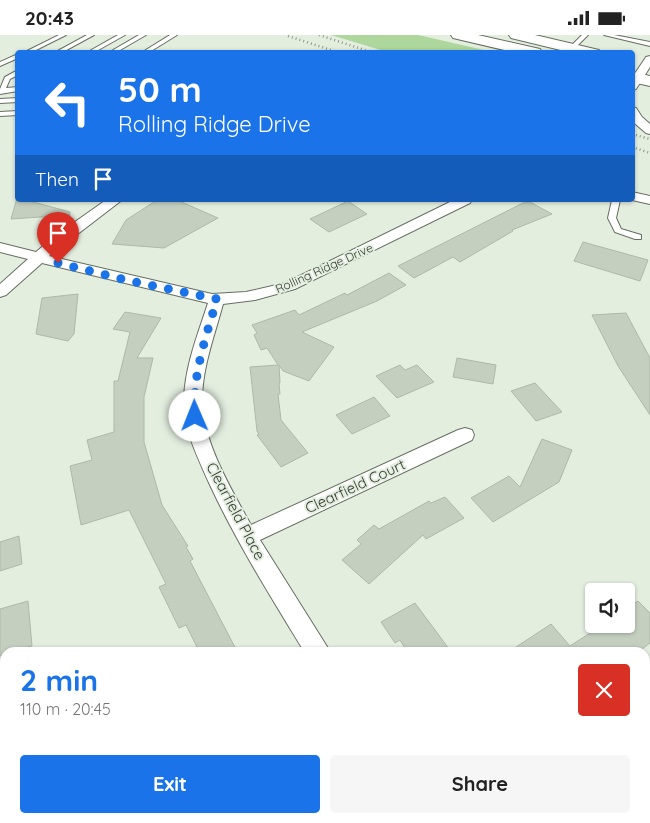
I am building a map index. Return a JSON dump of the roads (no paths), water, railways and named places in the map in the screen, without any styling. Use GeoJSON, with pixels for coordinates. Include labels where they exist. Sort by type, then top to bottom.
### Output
{"type":"FeatureCollection","features":[{"type":"Feature","properties":{"kind":"main road"},"geometry":{"type":"LineString","coordinates":[[458,35],[522,50]]}},
{"type":"Feature","properties":{"kind":"main road"},"geometry":{"type":"LineString","coordinates":[[516,35],[584,50]]}},
{"type":"Feature","properties":{"kind":"street"},"geometry":{"type":"LineString","coordinates":[[635,114],[650,130]]}},
{"type":"Feature","properties":{"kind":"street"},"geometry":{"type":"LineString","coordinates":[[635,197],[650,200]]}},
{"type":"Feature","properties":{"kind":"street"},"geometry":{"type":"LineString","coordinates":[[0,292],[78,225],[112,202]]}},
{"type":"Feature","properties":{"kind":"street","name":"Rolling Ridge Drive"},"geometry":{"type":"LineString","coordinates":[[0,247],[130,281],[217,299],[247,296],[290,286],[461,202]]}},
{"type":"Feature","properties":{"kind":"street","name":"Clearfield Place"},"geometry":{"type":"LineString","coordinates":[[217,299],[196,376],[193,398],[202,444],[246,537],[315,647]]}},
{"type":"Feature","properties":{"kind":"street","name":"Clearfield Court"},"geometry":{"type":"LineString","coordinates":[[246,537],[465,435]]}},
{"type":"Feature","properties":{"kind":"lane"},"geometry":{"type":"LineString","coordinates":[[31,50],[63,35]]}},
{"type":"Feature","properties":{"kind":"lane"},"geometry":{"type":"LineString","coordinates":[[62,50],[91,35]]}},
{"type":"Feature","properties":{"kind":"lane"},"geometry":{"type":"LineString","coordinates":[[94,50],[122,35]]}},
{"type":"Feature","properties":{"kind":"lane"},"geometry":{"type":"LineString","coordinates":[[116,50],[143,35]]}},
{"type":"Feature","properties":{"kind":"lane"},"geometry":{"type":"LineString","coordinates":[[148,50],[174,35]]}},
{"type":"Feature","properties":{"kind":"lane"},"geometry":{"type":"LineString","coordinates":[[573,47],[585,35]]}},
{"type":"Feature","properties":{"kind":"lane"},"geometry":{"type":"LineString","coordinates":[[607,35],[650,44]]}},
{"type":"Feature","properties":{"kind":"lane"},"geometry":{"type":"LineString","coordinates":[[0,64],[15,57]]}},
{"type":"Feature","properties":{"kind":"lane"},"geometry":{"type":"LineString","coordinates":[[3,92],[7,78],[15,74]]}},
{"type":"Feature","properties":{"kind":"lane"},"geometry":{"type":"LineString","coordinates":[[0,101],[15,100]]}},
{"type":"Feature","properties":{"kind":"lane"},"geometry":{"type":"LineString","coordinates":[[0,114],[15,113]]}},
{"type":"Feature","properties":{"kind":"lane"},"geometry":{"type":"LineString","coordinates":[[616,202],[612,218],[618,230],[638,237]]}},
{"type":"Feature","properties":{"kind":"railway"},"geometry":{"type":"LineString","coordinates":[[319,35],[365,50]]}},
{"type":"Feature","properties":{"kind":"railway"},"geometry":{"type":"LineString","coordinates":[[288,36],[331,50]]}},
{"type":"Feature","properties":{"kind":"railway"},"geometry":{"type":"LineString","coordinates":[[635,135],[650,139]]}},
{"type":"Feature","properties":{"kind":"railway"},"geometry":{"type":"LineString","coordinates":[[635,148],[650,153]]}}]}
